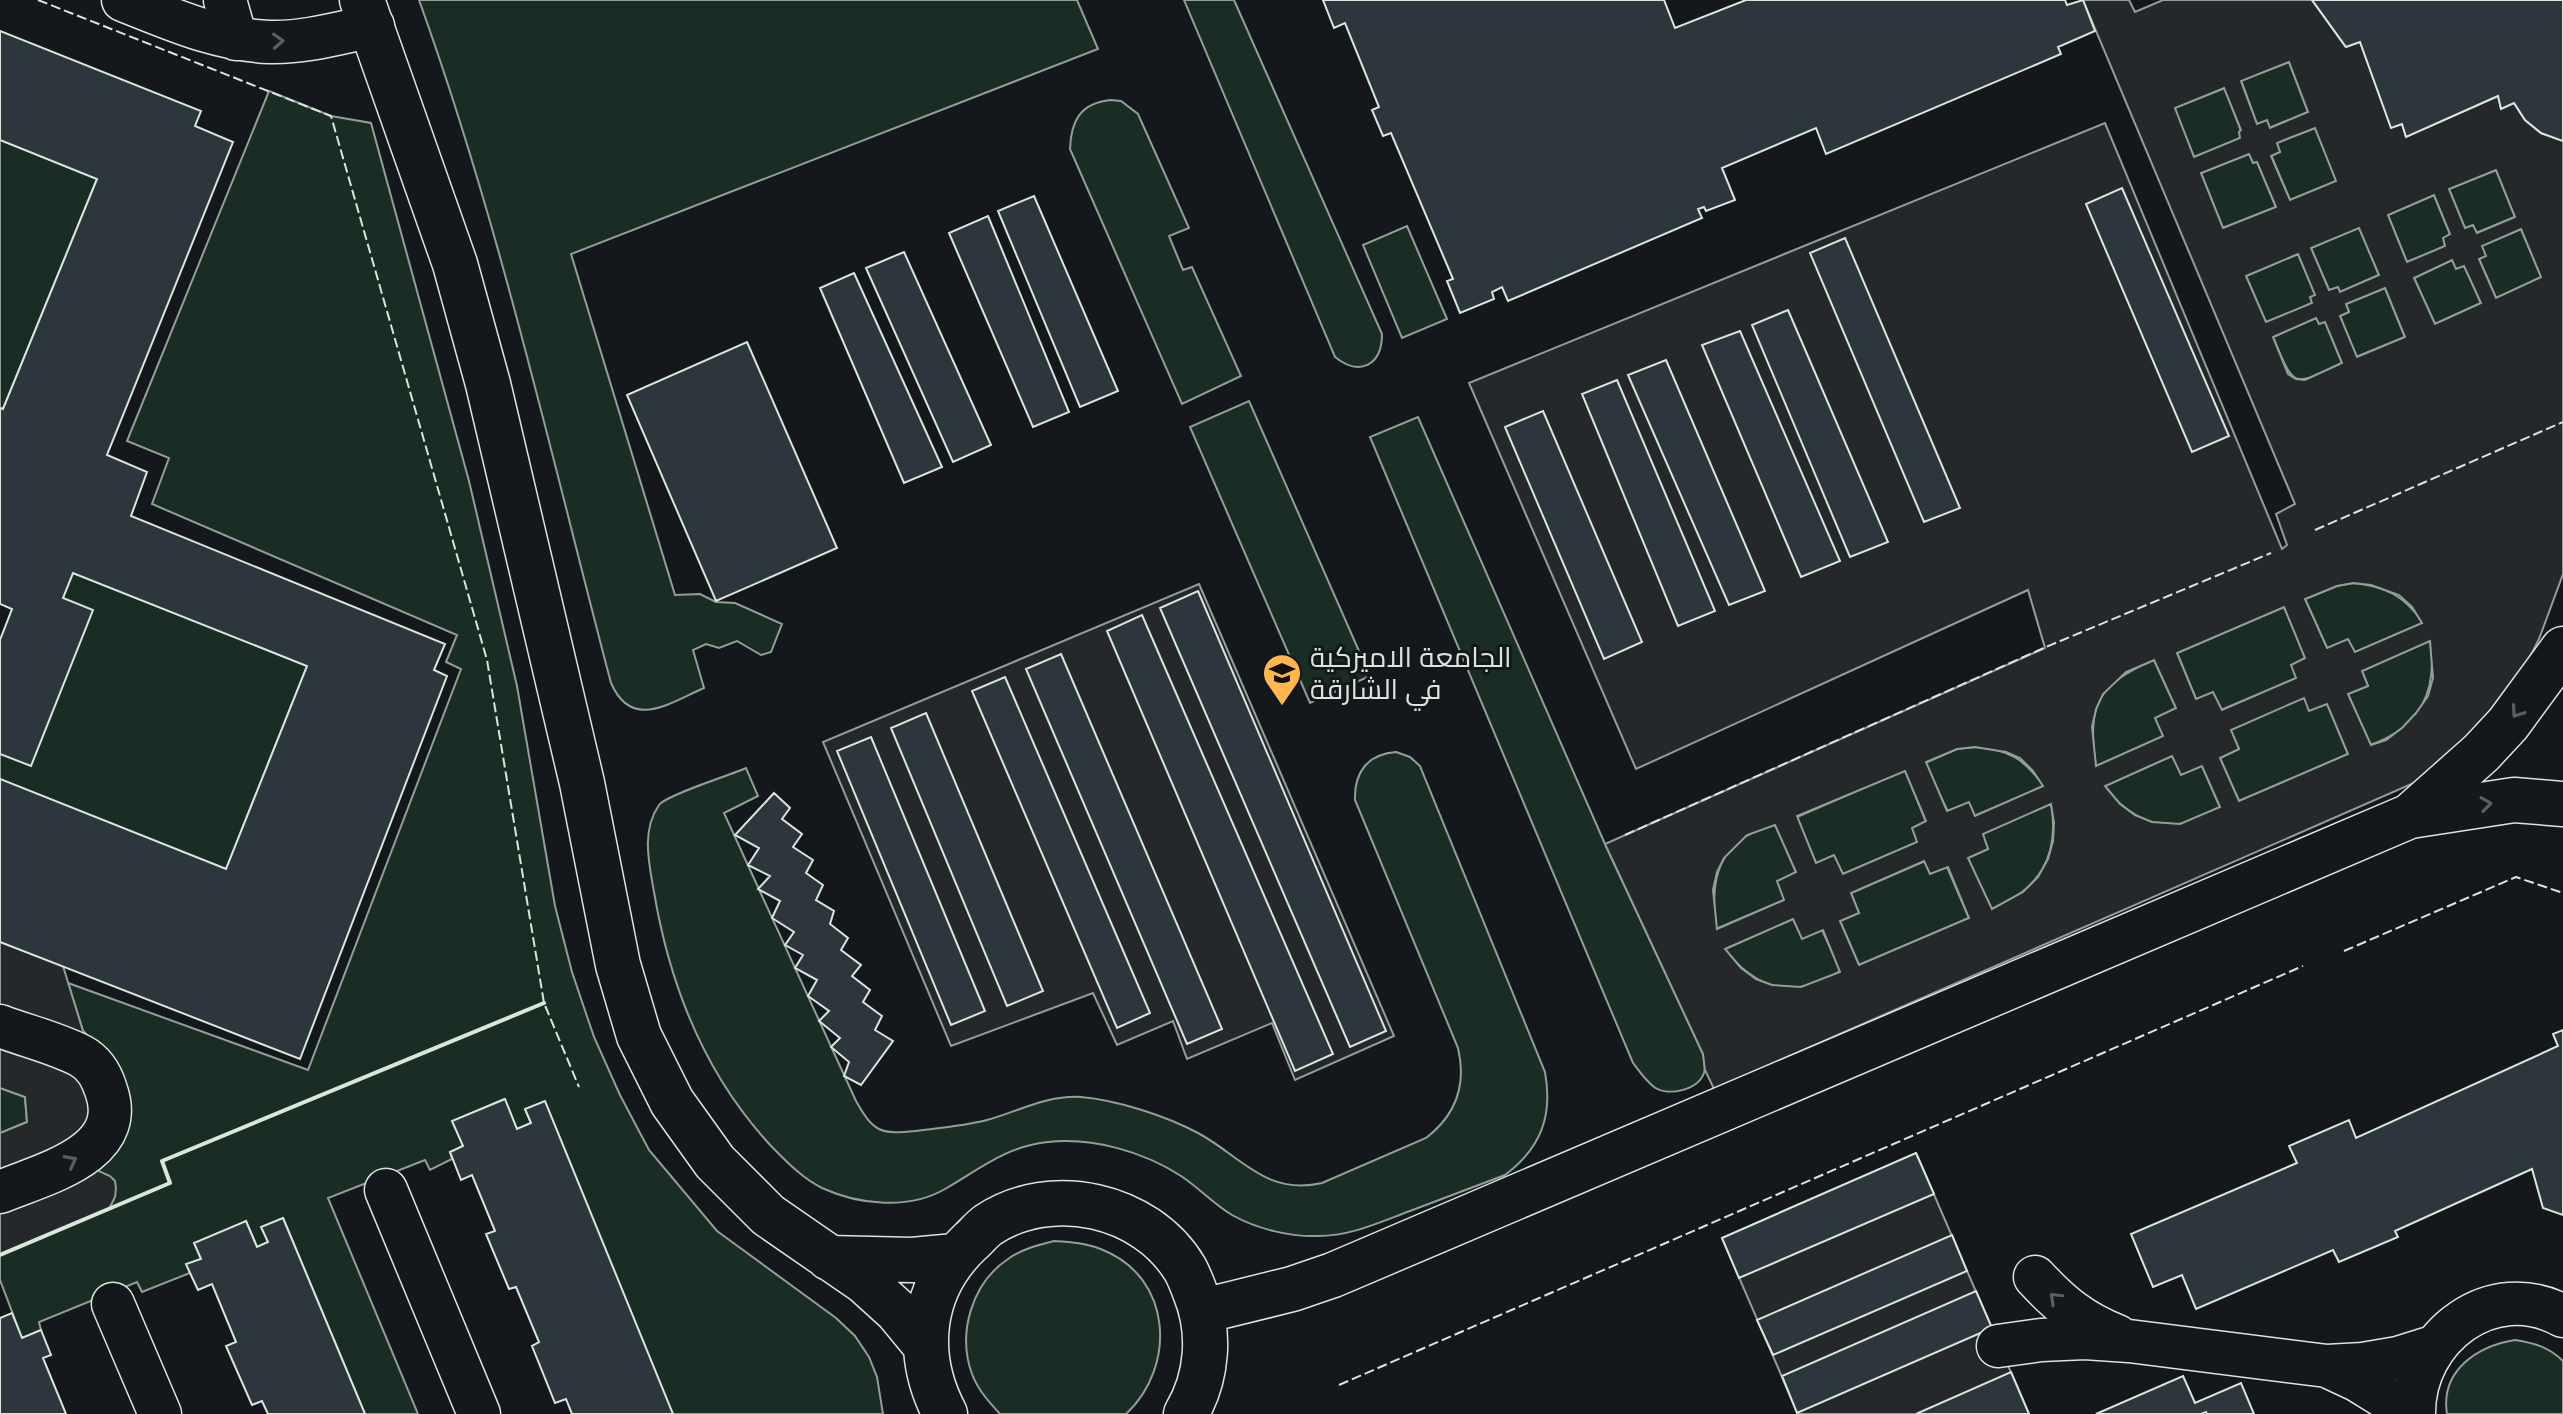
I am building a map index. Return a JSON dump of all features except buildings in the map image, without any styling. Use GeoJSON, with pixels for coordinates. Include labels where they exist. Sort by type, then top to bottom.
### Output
{"type":"FeatureCollection","features":[{"type":"Feature","properties":{"kind":"street"},"geometry":{"type":"LineString","coordinates":[[123,0],[173,9],[191,28],[230,19],[271,42],[319,37],[368,13],[455,264],[488,384],[582,783],[618,965],[639,1036],[672,1102],[715,1162],[768,1215],[865,1282],[897,1311],[925,1345]]}},
{"type":"Feature","properties":{"kind":"street"},"geometry":{"type":"LineString","coordinates":[[2410,816],[2481,753],[2508,724],[2563,649]]}},
{"type":"Feature","properties":{"kind":"street"},"geometry":{"type":"LineString","coordinates":[[1203,1311],[1292,1289],[1333,1275],[2410,816],[2514,800],[2563,804]]}},
{"type":"Feature","properties":{"kind":"street"},"geometry":{"type":"LineString","coordinates":[[0,1026],[84,1057],[102,1076],[110,1100],[107,1126],[94,1148],[71,1163],[0,1192]]}},
{"type":"Feature","properties":{"kind":"street"},"geometry":{"type":"LineString","coordinates":[[386,1190],[479,1414]]}},
{"type":"Feature","properties":{"kind":"street"},"geometry":{"type":"LineString","coordinates":[[945,1414],[933,1391],[925,1345],[928,1313],[938,1284],[955,1256],[988,1225],[1029,1207],[1074,1202],[1118,1212],[1156,1235],[1185,1269],[1203,1311],[1206,1342],[1203,1373],[1186,1414]]}},
{"type":"Feature","properties":{"kind":"street"},"geometry":{"type":"LineString","coordinates":[[828,1258],[870,1261],[955,1256]]}},
{"type":"Feature","properties":{"kind":"street"},"geometry":{"type":"LineString","coordinates":[[2035,1277],[2061,1305],[2093,1327],[2129,1341]]}},
{"type":"Feature","properties":{"kind":"street"},"geometry":{"type":"LineString","coordinates":[[113,1304],[160,1414]]}},
{"type":"Feature","properties":{"kind":"street"},"geometry":{"type":"LineString","coordinates":[[2327,1366],[2413,1414],[2417,1380],[2433,1347],[2457,1324],[2486,1309],[2519,1304],[2552,1310],[2563,1316]]}},
{"type":"Feature","properties":{"kind":"street"},"geometry":{"type":"LineString","coordinates":[[1998,1346],[2085,1338],[2327,1366],[2398,1358],[2433,1347]]}},
{"type":"Feature","properties":{"kind":"green space"},"geometry":{"type":"Polygon","coordinates":[[[419,0],[1077,0],[1098,49],[571,254],[675,595],[700,594],[716,602],[735,603],[782,624],[771,652],[761,655],[737,641],[719,648],[706,644],[693,650],[704,688],[665,706],[640,710],[629,706],[611,683],[499,254],[448,84],[419,0]]]}},
{"type":"Feature","properties":{"kind":"green space"},"geometry":{"type":"Polygon","coordinates":[[[1184,0],[1234,0],[1382,334],[1378,353],[1368,365],[1353,366],[1335,357],[1184,0]]]}},
{"type":"Feature","properties":{"kind":"green space"},"geometry":{"type":"Polygon","coordinates":[[[2289,62],[2308,112],[2269,128],[2257,124],[2241,80],[2289,62]]]}},
{"type":"Feature","properties":{"kind":"green space"},"geometry":{"type":"Polygon","coordinates":[[[2225,88],[2241,138],[2194,157],[2174,108],[2225,88]]]}},
{"type":"Feature","properties":{"kind":"green space"},"geometry":{"type":"Polygon","coordinates":[[[269,91],[331,116],[371,123],[469,481],[517,686],[555,906],[572,972],[594,1037],[620,1095],[649,1150],[717,1231],[836,1318],[855,1336],[869,1357],[877,1377],[883,1414],[673,1414],[525,1109],[531,1123],[517,1129],[504,1099],[453,1121],[463,1146],[450,1152],[452,1159],[430,1170],[425,1160],[328,1198],[418,1414],[365,1414],[283,1218],[262,1227],[268,1242],[257,1247],[246,1221],[201,1259],[187,1264],[190,1273],[142,1292],[137,1282],[39,1322],[41,1330],[22,1338],[0,1280],[0,1255],[109,1209],[91,1168],[108,1056],[83,1031],[68,983],[308,1070],[461,669],[446,662],[457,635],[152,504],[169,458],[127,441],[269,91]]]}},
{"type":"Feature","properties":{"kind":"green space"},"geometry":{"type":"Polygon","coordinates":[[[1121,101],[1138,114],[1189,228],[1169,236],[1183,270],[1192,267],[1241,376],[1182,404],[1070,149],[1072,130],[1079,115],[1092,105],[1121,101]]]}},
{"type":"Feature","properties":{"kind":"green space"},"geometry":{"type":"Polygon","coordinates":[[[2315,128],[2337,181],[2290,200],[2271,155],[2280,152],[2276,143],[2315,128]]]}},
{"type":"Feature","properties":{"kind":"green space"},"geometry":{"type":"Polygon","coordinates":[[[0,140],[97,179],[3,409],[0,408],[0,140]]]}},
{"type":"Feature","properties":{"kind":"green space"},"geometry":{"type":"Polygon","coordinates":[[[2249,154],[2257,161],[2276,207],[2223,228],[2201,173],[2249,154]]]}},
{"type":"Feature","properties":{"kind":"green space"},"geometry":{"type":"Polygon","coordinates":[[[2496,170],[2515,217],[2476,233],[2465,229],[2449,189],[2496,170]]]}},
{"type":"Feature","properties":{"kind":"green space"},"geometry":{"type":"Polygon","coordinates":[[[2434,195],[2450,234],[2446,246],[2407,262],[2388,215],[2434,195]]]}},
{"type":"Feature","properties":{"kind":"green space"},"geometry":{"type":"Polygon","coordinates":[[[1407,226],[1447,319],[1402,338],[1363,245],[1407,226]]]}},
{"type":"Feature","properties":{"kind":"green space"},"geometry":{"type":"Polygon","coordinates":[[[2359,227],[2379,275],[2340,292],[2329,290],[2311,248],[2359,227]]]}},
{"type":"Feature","properties":{"kind":"green space"},"geometry":{"type":"Polygon","coordinates":[[[2521,229],[2542,278],[2496,298],[2479,259],[2481,246],[2521,229]]]}},
{"type":"Feature","properties":{"kind":"green space"},"geometry":{"type":"Polygon","coordinates":[[[2298,254],[2316,295],[2312,303],[2266,323],[2246,276],[2298,254]]]}},
{"type":"Feature","properties":{"kind":"green space"},"geometry":{"type":"Polygon","coordinates":[[[2452,260],[2464,265],[2481,303],[2435,324],[2414,278],[2452,260]]]}},
{"type":"Feature","properties":{"kind":"green space"},"geometry":{"type":"Polygon","coordinates":[[[2385,288],[2405,337],[2356,357],[2340,316],[2349,312],[2346,304],[2385,288]]]}},
{"type":"Feature","properties":{"kind":"green space"},"geometry":{"type":"Polygon","coordinates":[[[2316,318],[2325,321],[2342,363],[2304,379],[2297,378],[2286,366],[2273,337],[2316,318]]]}},
{"type":"Feature","properties":{"kind":"green space"},"geometry":{"type":"Polygon","coordinates":[[[1249,401],[1370,676],[1310,703],[1190,427],[1249,401]]]}},
{"type":"Feature","properties":{"kind":"green space"},"geometry":{"type":"Polygon","coordinates":[[[1418,417],[1605,844],[1703,1054],[1704,1073],[1689,1088],[1660,1090],[1648,1082],[1633,1063],[1370,437],[1418,417]]]}},
{"type":"Feature","properties":{"kind":"green space"},"geometry":{"type":"Polygon","coordinates":[[[73,573],[307,666],[226,869],[0,779],[0,754],[73,573]]]}},
{"type":"Feature","properties":{"kind":"green space"},"geometry":{"type":"Polygon","coordinates":[[[2353,583],[2393,594],[2409,606],[2423,623],[2354,653],[2327,648],[2305,599],[2353,583]]]}},
{"type":"Feature","properties":{"kind":"green space"},"geometry":{"type":"Polygon","coordinates":[[[2284,607],[2306,658],[2297,678],[2221,710],[2196,699],[2177,653],[2284,607]]]}},
{"type":"Feature","properties":{"kind":"green space"},"geometry":{"type":"Polygon","coordinates":[[[2430,640],[2431,675],[2422,705],[2402,728],[2370,745],[2348,694],[2368,686],[2362,671],[2430,640]]]}},
{"type":"Feature","properties":{"kind":"green space"},"geometry":{"type":"Polygon","coordinates":[[[2154,660],[2176,708],[2164,736],[2096,766],[2093,727],[2100,699],[2120,678],[2154,660]]]}},
{"type":"Feature","properties":{"kind":"green space"},"geometry":{"type":"Polygon","coordinates":[[[2304,697],[2327,703],[2348,754],[2239,801],[2220,758],[2239,749],[2230,730],[2304,697]]]}},
{"type":"Feature","properties":{"kind":"green space"},"geometry":{"type":"Polygon","coordinates":[[[1975,747],[1998,750],[2015,757],[2044,786],[1974,816],[1948,812],[1925,763],[1957,749],[1975,747]]]}},
{"type":"Feature","properties":{"kind":"green space"},"geometry":{"type":"Polygon","coordinates":[[[1396,752],[1410,757],[1420,766],[1545,1072],[1547,1103],[1542,1130],[1536,1142],[1505,1175],[1354,1231],[1307,1236],[1263,1228],[1232,1215],[1167,1167],[1135,1153],[1083,1142],[1048,1142],[1020,1148],[931,1196],[916,1200],[884,1203],[836,1194],[796,1170],[749,1121],[710,1061],[694,1029],[670,962],[649,859],[648,836],[653,815],[659,805],[673,796],[746,768],[758,796],[724,813],[856,1101],[875,1126],[883,1131],[897,1132],[942,1128],[987,1120],[1056,1098],[1081,1097],[1141,1110],[1185,1127],[1269,1179],[1302,1186],[1322,1183],[1426,1138],[1445,1120],[1460,1087],[1458,1048],[1355,800],[1357,781],[1365,766],[1378,756],[1396,752]]]}},
{"type":"Feature","properties":{"kind":"green space"},"geometry":{"type":"Polygon","coordinates":[[[2172,756],[2202,766],[2220,807],[2184,823],[2157,823],[2127,809],[2105,786],[2172,756]]]}},
{"type":"Feature","properties":{"kind":"green space"},"geometry":{"type":"Polygon","coordinates":[[[1905,770],[1926,822],[1918,842],[1843,874],[1816,863],[1797,817],[1905,770]]]}},
{"type":"Feature","properties":{"kind":"green space"},"geometry":{"type":"Polygon","coordinates":[[[2051,803],[2052,839],[2043,868],[2022,892],[1991,910],[1968,858],[1988,849],[1982,834],[2051,803]]]}},
{"type":"Feature","properties":{"kind":"green space"},"geometry":{"type":"Polygon","coordinates":[[[1775,824],[1796,872],[1784,900],[1716,929],[1715,890],[1720,866],[1726,855],[1745,837],[1775,824]]]}},
{"type":"Feature","properties":{"kind":"green space"},"geometry":{"type":"Polygon","coordinates":[[[1925,861],[1947,867],[1969,918],[1859,965],[1840,921],[1859,913],[1851,893],[1925,861]]]}},
{"type":"Feature","properties":{"kind":"green space"},"geometry":{"type":"Polygon","coordinates":[[[1793,919],[1822,930],[1841,971],[1805,986],[1778,987],[1748,973],[1725,949],[1793,919]]]}},
{"type":"Feature","properties":{"kind":"green space"},"geometry":{"type":"Polygon","coordinates":[[[0,1088],[25,1097],[27,1122],[0,1133],[0,1088]]]}},
{"type":"Feature","properties":{"kind":"green space"},"geometry":{"type":"Polygon","coordinates":[[[1054,1241],[1091,1246],[1126,1263],[1143,1281],[1154,1302],[1160,1324],[1154,1372],[1126,1414],[1000,1414],[972,1374],[966,1342],[967,1326],[985,1281],[1013,1256],[1054,1241]]]}},
{"type":"Feature","properties":{"kind":"green space"},"geometry":{"type":"Polygon","coordinates":[[[2515,1340],[2541,1346],[2563,1361],[2563,1414],[2447,1414],[2449,1385],[2464,1363],[2488,1348],[2515,1340]]]}},
{"type":"Feature","properties":{"kind":"shaded area"},"geometry":{"type":"Polygon","coordinates":[[[2083,0],[2129,0],[2135,12],[2163,0],[2312,0],[2345,46],[2360,42],[2391,127],[2402,124],[2406,137],[2498,96],[2501,108],[2514,103],[2525,120],[2541,133],[2563,141],[2563,574],[2539,639],[2511,694],[2423,779],[1714,1089],[1705,1070],[1703,1054],[1605,844],[2045,648],[2028,590],[1636,769],[1469,383],[2105,123],[2282,549],[2287,545],[2276,514],[2295,504],[2083,0]],[[2289,62],[2241,81],[2257,124],[2267,120],[2270,128],[2308,112],[2289,62]],[[2224,88],[2175,108],[2194,157],[2240,138],[2241,130],[2224,88]],[[2315,128],[2277,143],[2280,152],[2271,156],[2290,200],[2336,181],[2315,128]],[[2249,154],[2201,173],[2223,228],[2276,207],[2257,162],[2253,163],[2249,154]],[[2496,170],[2449,189],[2465,228],[2473,225],[2477,233],[2515,217],[2496,170]],[[2434,195],[2388,215],[2407,262],[2445,246],[2443,238],[2450,234],[2434,195]],[[2359,228],[2311,248],[2329,290],[2338,287],[2340,292],[2379,275],[2359,228]],[[2521,229],[2482,246],[2486,256],[2479,259],[2496,298],[2541,277],[2521,229]],[[2298,254],[2246,276],[2266,322],[2312,303],[2310,297],[2315,295],[2298,254]],[[2452,260],[2414,278],[2435,324],[2481,303],[2464,266],[2456,269],[2452,260]],[[2385,288],[2346,304],[2349,312],[2340,316],[2357,357],[2405,337],[2385,288]],[[2316,318],[2273,337],[2288,374],[2305,380],[2342,363],[2325,322],[2319,324],[2316,318]],[[2353,583],[2337,586],[2305,599],[2327,648],[2348,639],[2355,652],[2422,623],[2412,607],[2399,595],[2371,585],[2353,583]],[[2284,607],[2177,653],[2196,699],[2213,692],[2222,710],[2296,678],[2291,665],[2305,658],[2284,607]],[[2430,641],[2362,671],[2368,686],[2348,694],[2371,745],[2386,740],[2402,728],[2428,696],[2433,678],[2430,641]],[[2154,660],[2126,672],[2103,694],[2092,727],[2096,766],[2163,736],[2155,718],[2176,708],[2154,660]],[[2304,698],[2231,730],[2239,749],[2220,758],[2239,801],[2348,754],[2327,704],[2309,711],[2304,698]],[[1975,747],[1957,749],[1926,762],[1947,811],[1969,802],[1975,816],[2043,786],[2020,758],[2006,752],[1975,747]],[[2172,756],[2105,786],[2120,804],[2152,822],[2180,824],[2220,807],[2202,766],[2181,775],[2172,756]],[[1905,771],[1797,816],[1816,863],[1834,855],[1843,874],[1917,842],[1912,828],[1926,821],[1905,771]],[[2051,804],[1983,834],[1988,849],[1968,858],[1992,909],[2023,892],[2038,877],[2053,841],[2051,804]],[[1775,825],[1747,835],[1724,858],[1713,890],[1717,929],[1784,900],[1777,881],[1796,872],[1775,825]],[[1924,861],[1851,893],[1859,913],[1840,921],[1859,965],[1969,918],[1948,867],[1930,874],[1924,861]],[[1793,919],[1725,949],[1741,968],[1756,979],[1772,985],[1801,987],[1840,972],[1823,930],[1802,939],[1793,919]]]}},
{"type":"Feature","properties":{"kind":"shaded area"},"geometry":{"type":"Polygon","coordinates":[[[1199,584],[1394,1036],[1295,1080],[1272,1023],[1187,1059],[1173,1021],[1117,1045],[1093,993],[951,1046],[823,742],[1199,584]]]}},
{"type":"Feature","properties":{"kind":"shaded area"},"geometry":{"type":"Polygon","coordinates":[[[0,942],[63,966],[83,1031],[108,1056],[92,1168],[110,1176],[116,1188],[109,1209],[0,1255],[0,1133],[27,1122],[25,1097],[0,1088],[0,942]]]}},
{"type":"Feature","properties":{"kind":"shaded area"},"geometry":{"type":"Polygon","coordinates":[[[1916,1153],[2029,1414],[1798,1414],[1722,1238],[1916,1153]]]}},
{"type":"Feature","properties":{"kind":"fence"},"geometry":{"type":"LineString","coordinates":[[38,0],[331,116],[487,660],[544,1003],[579,1087]]}},
{"type":"Feature","properties":{"kind":"fence"},"geometry":{"type":"LineString","coordinates":[[2315,530],[2563,422]]}},
{"type":"Feature","properties":{"kind":"fence"},"geometry":{"type":"LineString","coordinates":[[1625,835],[2046,647],[2271,553]]}},
{"type":"Feature","properties":{"kind":"fence"},"geometry":{"type":"LineString","coordinates":[[2344,951],[2516,877],[2563,893]]}},
{"type":"Feature","properties":{"kind":"fence"},"geometry":{"type":"LineString","coordinates":[[1339,1385],[2303,966]]}},
{"type":"Feature","properties":{"kind":"wall"},"geometry":{"type":"LineString","coordinates":[[0,1255],[170,1183],[162,1161],[544,1003]]}},
{"type":"Feature","properties":{"kind":"place","name":"الجامعة الاميركية في الشارقة"},"geometry":{"type":"Point","coordinates":[1282,707]}}]}
